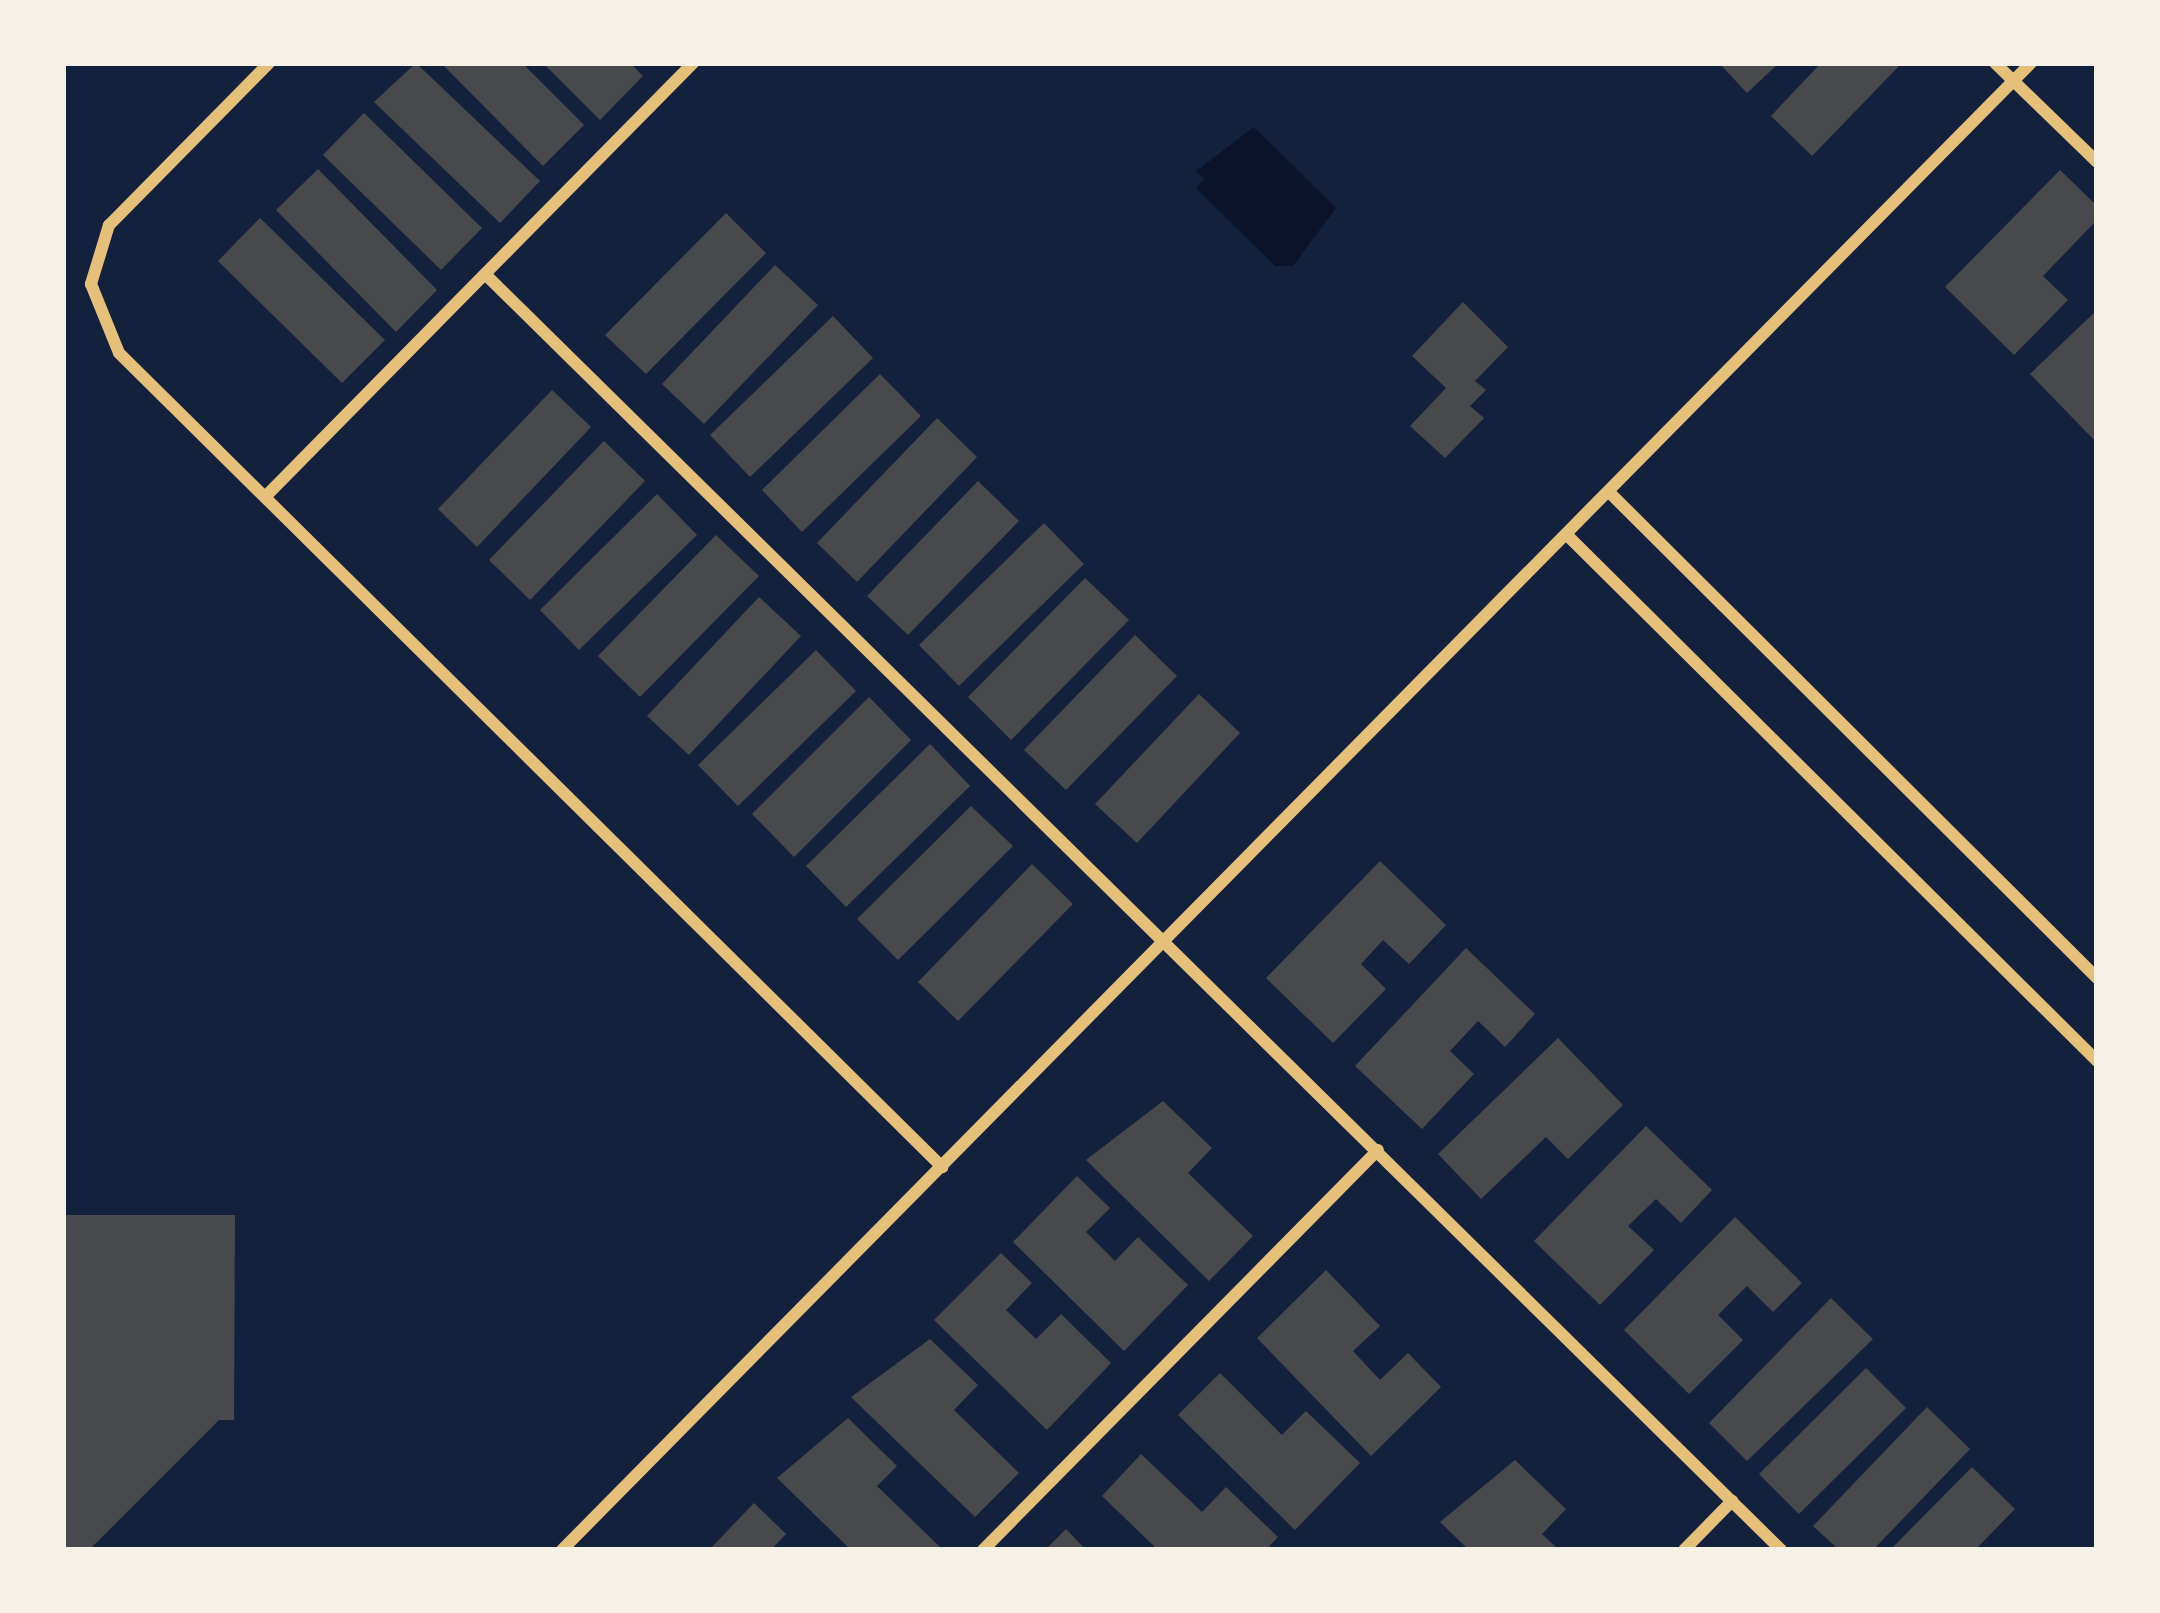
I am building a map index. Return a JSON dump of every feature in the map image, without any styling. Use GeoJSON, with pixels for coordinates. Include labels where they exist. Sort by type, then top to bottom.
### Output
{"type":"FeatureCollection","features":[{"type":"Feature","properties":{"kind":"street"},"geometry":{"type":"LineString","coordinates":[[269,63],[109,225],[91,284],[119,353],[943,1167]]}},
{"type":"Feature","properties":{"kind":"street"},"geometry":{"type":"LineString","coordinates":[[265,497],[693,63]]}},
{"type":"Feature","properties":{"kind":"street"},"geometry":{"type":"LineString","coordinates":[[1995,63],[2097,162]]}},
{"type":"Feature","properties":{"kind":"street"},"geometry":{"type":"LineString","coordinates":[[562,1550],[1170,942],[2031,63]]}},
{"type":"Feature","properties":{"kind":"street"},"geometry":{"type":"LineString","coordinates":[[485,274],[1170,942],[1780,1550]]}},
{"type":"Feature","properties":{"kind":"street"},"geometry":{"type":"LineString","coordinates":[[1610,493],[2097,978]]}},
{"type":"Feature","properties":{"kind":"street"},"geometry":{"type":"LineString","coordinates":[[1569,537],[2097,1061]]}},
{"type":"Feature","properties":{"kind":"street"},"geometry":{"type":"LineString","coordinates":[[983,1550],[1378,1150]]}},
{"type":"Feature","properties":{"kind":"street"},"geometry":{"type":"LineString","coordinates":[[1684,1550],[1732,1502]]}},
{"type":"Feature","properties":{"kind":"water"},"geometry":{"type":"Polygon","coordinates":[[[1254,127],[1336,208],[1293,266],[1275,266],[1196,188],[1205,179],[1196,171],[1254,127]]]}},
{"type":"Feature","properties":{"kind":"building"},"geometry":{"type":"Polygon","coordinates":[[[416,63],[540,181],[500,223],[374,102],[416,63]]]}},
{"type":"Feature","properties":{"kind":"building"},"geometry":{"type":"Polygon","coordinates":[[[441,63],[522,63],[584,125],[543,166],[441,63]]]}},
{"type":"Feature","properties":{"kind":"building"},"geometry":{"type":"Polygon","coordinates":[[[543,63],[630,63],[643,76],[600,120],[543,63]]]}},
{"type":"Feature","properties":{"kind":"building"},"geometry":{"type":"Polygon","coordinates":[[[1719,63],[1779,63],[1747,93],[1719,63]]]}},
{"type":"Feature","properties":{"kind":"building"},"geometry":{"type":"Polygon","coordinates":[[[1821,63],[1902,63],[1812,156],[1771,116],[1821,63]]]}},
{"type":"Feature","properties":{"kind":"building"},"geometry":{"type":"Polygon","coordinates":[[[364,113],[482,228],[441,270],[323,155],[364,113]]]}},
{"type":"Feature","properties":{"kind":"building"},"geometry":{"type":"Polygon","coordinates":[[[318,169],[437,290],[396,332],[276,210],[318,169]]]}},
{"type":"Feature","properties":{"kind":"building"},"geometry":{"type":"Polygon","coordinates":[[[2060,170],[2097,206],[2097,220],[2043,276],[2068,300],[2014,355],[1945,287],[2060,170]]]}},
{"type":"Feature","properties":{"kind":"building"},"geometry":{"type":"Polygon","coordinates":[[[726,213],[766,253],[646,374],[605,335],[726,213]]]}},
{"type":"Feature","properties":{"kind":"building"},"geometry":{"type":"Polygon","coordinates":[[[260,218],[385,340],[342,383],[218,261],[260,218]]]}},
{"type":"Feature","properties":{"kind":"building"},"geometry":{"type":"Polygon","coordinates":[[[775,265],[818,305],[704,424],[662,384],[775,265]]]}},
{"type":"Feature","properties":{"kind":"building"},"geometry":{"type":"Polygon","coordinates":[[[1463,302],[1508,347],[1475,381],[1486,390],[1470,406],[1484,418],[1445,458],[1410,426],[1446,388],[1412,356],[1463,302]]]}},
{"type":"Feature","properties":{"kind":"building"},"geometry":{"type":"Polygon","coordinates":[[[2097,310],[2097,443],[2030,374],[2097,310]]]}},
{"type":"Feature","properties":{"kind":"building"},"geometry":{"type":"Polygon","coordinates":[[[833,316],[873,358],[750,477],[710,435],[833,316]]]}},
{"type":"Feature","properties":{"kind":"building"},"geometry":{"type":"Polygon","coordinates":[[[880,374],[921,416],[802,532],[762,490],[880,374]]]}},
{"type":"Feature","properties":{"kind":"building"},"geometry":{"type":"Polygon","coordinates":[[[552,390],[591,427],[477,547],[438,509],[552,390]]]}},
{"type":"Feature","properties":{"kind":"building"},"geometry":{"type":"Polygon","coordinates":[[[937,418],[977,457],[857,582],[817,543],[937,418]]]}},
{"type":"Feature","properties":{"kind":"building"},"geometry":{"type":"Polygon","coordinates":[[[604,441],[645,481],[530,600],[489,560],[604,441]]]}},
{"type":"Feature","properties":{"kind":"building"},"geometry":{"type":"Polygon","coordinates":[[[978,481],[1019,521],[908,635],[867,596],[978,481]]]}},
{"type":"Feature","properties":{"kind":"building"},"geometry":{"type":"Polygon","coordinates":[[[657,494],[697,535],[579,650],[540,610],[657,494]]]}},
{"type":"Feature","properties":{"kind":"building"},"geometry":{"type":"Polygon","coordinates":[[[1044,523],[1084,564],[959,686],[919,645],[1044,523]]]}},
{"type":"Feature","properties":{"kind":"building"},"geometry":{"type":"Polygon","coordinates":[[[716,535],[759,576],[640,697],[598,656],[716,535]]]}},
{"type":"Feature","properties":{"kind":"building"},"geometry":{"type":"Polygon","coordinates":[[[1085,578],[1129,620],[1011,740],[968,697],[1085,578]]]}},
{"type":"Feature","properties":{"kind":"building"},"geometry":{"type":"Polygon","coordinates":[[[759,597],[801,636],[689,755],[647,716],[759,597]]]}},
{"type":"Feature","properties":{"kind":"building"},"geometry":{"type":"Polygon","coordinates":[[[1135,635],[1177,676],[1066,790],[1024,750],[1135,635]]]}},
{"type":"Feature","properties":{"kind":"building"},"geometry":{"type":"Polygon","coordinates":[[[816,650],[856,691],[738,806],[698,765],[816,650]]]}},
{"type":"Feature","properties":{"kind":"building"},"geometry":{"type":"Polygon","coordinates":[[[1199,694],[1240,733],[1137,843],[1095,804],[1199,694]]]}},
{"type":"Feature","properties":{"kind":"building"},"geometry":{"type":"Polygon","coordinates":[[[869,697],[911,740],[794,857],[752,814],[869,697]]]}},
{"type":"Feature","properties":{"kind":"building"},"geometry":{"type":"Polygon","coordinates":[[[930,744],[970,786],[846,907],[806,866],[930,744]]]}},
{"type":"Feature","properties":{"kind":"building"},"geometry":{"type":"Polygon","coordinates":[[[971,806],[1013,846],[898,960],[857,919],[971,806]]]}},
{"type":"Feature","properties":{"kind":"building"},"geometry":{"type":"Polygon","coordinates":[[[1380,861],[1446,925],[1409,964],[1383,940],[1361,964],[1386,989],[1333,1043],[1266,978],[1380,861]]]}},
{"type":"Feature","properties":{"kind":"building"},"geometry":{"type":"Polygon","coordinates":[[[1032,864],[1073,904],[958,1021],[918,982],[1032,864]]]}},
{"type":"Feature","properties":{"kind":"building"},"geometry":{"type":"Polygon","coordinates":[[[1466,948],[1535,1014],[1505,1047],[1478,1021],[1450,1051],[1474,1074],[1422,1129],[1355,1066],[1466,948]]]}},
{"type":"Feature","properties":{"kind":"building"},"geometry":{"type":"Polygon","coordinates":[[[1558,1038],[1623,1105],[1568,1159],[1546,1137],[1481,1199],[1438,1154],[1558,1038]]]}},
{"type":"Feature","properties":{"kind":"building"},"geometry":{"type":"Polygon","coordinates":[[[1163,1101],[1212,1148],[1188,1173],[1253,1236],[1209,1281],[1086,1160],[1163,1101]]]}},
{"type":"Feature","properties":{"kind":"building"},"geometry":{"type":"Polygon","coordinates":[[[1646,1126],[1712,1190],[1681,1223],[1656,1199],[1628,1226],[1654,1250],[1600,1305],[1534,1241],[1646,1126]]]}},
{"type":"Feature","properties":{"kind":"building"},"geometry":{"type":"Polygon","coordinates":[[[1077,1176],[1110,1208],[1086,1232],[1115,1261],[1138,1237],[1188,1285],[1124,1351],[1013,1242],[1077,1176]]]}},
{"type":"Feature","properties":{"kind":"building"},"geometry":{"type":"Polygon","coordinates":[[[63,1215],[235,1215],[234,1420],[219,1420],[89,1550],[63,1550],[63,1215]]]}},
{"type":"Feature","properties":{"kind":"building"},"geometry":{"type":"Polygon","coordinates":[[[1735,1217],[1802,1283],[1773,1312],[1747,1286],[1718,1315],[1743,1340],[1689,1394],[1624,1330],[1735,1217]]]}},
{"type":"Feature","properties":{"kind":"building"},"geometry":{"type":"Polygon","coordinates":[[[1001,1253],[1032,1283],[1006,1310],[1036,1339],[1061,1314],[1111,1363],[1047,1430],[934,1320],[1001,1253]]]}},
{"type":"Feature","properties":{"kind":"building"},"geometry":{"type":"Polygon","coordinates":[[[1326,1270],[1380,1326],[1353,1351],[1380,1380],[1408,1353],[1441,1387],[1371,1456],[1257,1338],[1326,1270]]]}},
{"type":"Feature","properties":{"kind":"building"},"geometry":{"type":"Polygon","coordinates":[[[1831,1298],[1873,1339],[1747,1461],[1709,1423],[1831,1298]]]}},
{"type":"Feature","properties":{"kind":"building"},"geometry":{"type":"Polygon","coordinates":[[[930,1339],[978,1385],[954,1410],[1019,1473],[975,1517],[851,1397],[930,1339]]]}},
{"type":"Feature","properties":{"kind":"building"},"geometry":{"type":"Polygon","coordinates":[[[1866,1368],[1906,1408],[1799,1514],[1759,1474],[1866,1368]]]}},
{"type":"Feature","properties":{"kind":"building"},"geometry":{"type":"Polygon","coordinates":[[[1220,1373],[1282,1435],[1306,1411],[1360,1463],[1295,1530],[1178,1415],[1220,1373]]]}},
{"type":"Feature","properties":{"kind":"building"},"geometry":{"type":"Polygon","coordinates":[[[1927,1407],[1970,1449],[1873,1550],[1839,1550],[1813,1526],[1927,1407]]]}},
{"type":"Feature","properties":{"kind":"building"},"geometry":{"type":"Polygon","coordinates":[[[848,1418],[897,1466],[877,1486],[943,1550],[851,1550],[777,1478],[848,1418]]]}},
{"type":"Feature","properties":{"kind":"building"},"geometry":{"type":"Polygon","coordinates":[[[1141,1454],[1202,1512],[1226,1487],[1278,1537],[1266,1550],[1158,1550],[1102,1496],[1141,1454]]]}},
{"type":"Feature","properties":{"kind":"building"},"geometry":{"type":"Polygon","coordinates":[[[1515,1460],[1566,1509],[1542,1534],[1559,1550],[1469,1550],[1440,1522],[1515,1460]]]}},
{"type":"Feature","properties":{"kind":"building"},"geometry":{"type":"Polygon","coordinates":[[[1972,1467],[2015,1509],[1975,1550],[1890,1550],[1972,1467]]]}},
{"type":"Feature","properties":{"kind":"building"},"geometry":{"type":"Polygon","coordinates":[[[754,1503],[786,1534],[771,1550],[709,1550],[754,1503]]]}},
{"type":"Feature","properties":{"kind":"building"},"geometry":{"type":"Polygon","coordinates":[[[1066,1529],[1086,1550],[1045,1550],[1066,1529]]]}}]}
